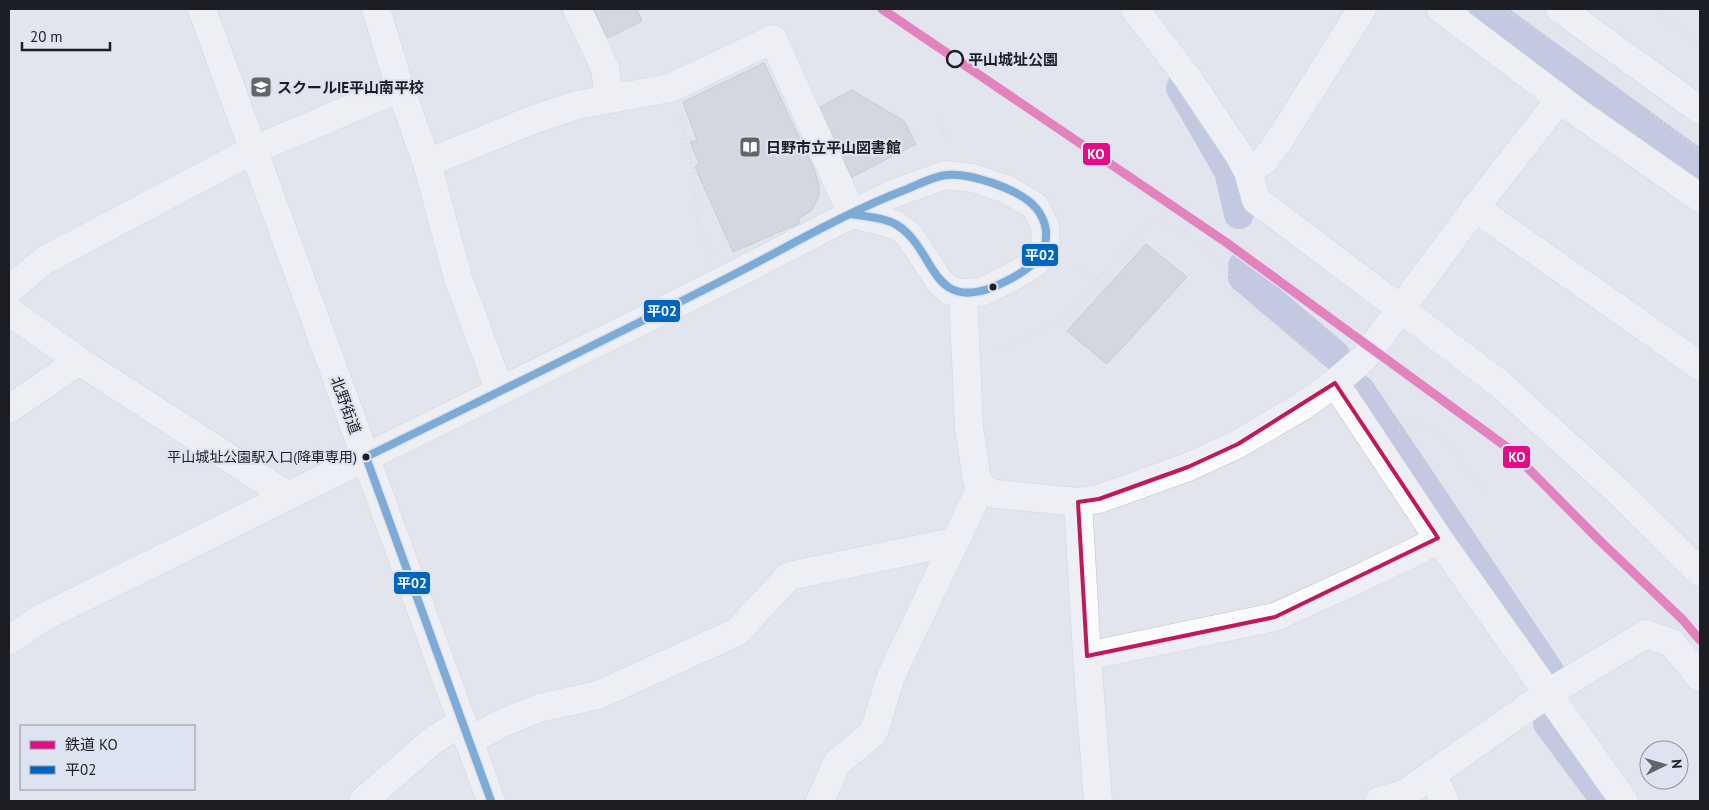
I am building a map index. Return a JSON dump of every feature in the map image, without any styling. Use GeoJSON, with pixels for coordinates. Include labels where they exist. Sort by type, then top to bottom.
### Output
{"type":"FeatureCollection","features":[{"type":"Feature","properties":{"kind":"street","name":"北野街道"},"geometry":{"type":"LineString","coordinates":[[202,9],[491,801]]}},
{"type":"Feature","properties":{"kind":"street"},"geometry":{"type":"LineString","coordinates":[[376,9],[400,88],[427,163],[458,278],[500,391]]}},
{"type":"Feature","properties":{"kind":"street"},"geometry":{"type":"LineString","coordinates":[[577,9],[605,68],[609,100]]}},
{"type":"Feature","properties":{"kind":"street"},"geometry":{"type":"LineString","coordinates":[[1135,9],[1187,77],[1248,171],[1256,200],[1500,384],[1621,494],[1700,572]]}},
{"type":"Feature","properties":{"kind":"street"},"geometry":{"type":"LineString","coordinates":[[1248,171],[1264,161],[1278,142],[1362,9]]}},
{"type":"Feature","properties":{"kind":"street"},"geometry":{"type":"LineString","coordinates":[[1441,9],[1560,99],[1700,198]]}},
{"type":"Feature","properties":{"kind":"street"},"geometry":{"type":"LineString","coordinates":[[1560,9],[1700,110]]}},
{"type":"Feature","properties":{"kind":"street"},"geometry":{"type":"LineString","coordinates":[[427,163],[532,120],[576,106],[670,88],[772,39],[852,214]]}},
{"type":"Feature","properties":{"kind":"street"},"geometry":{"type":"LineString","coordinates":[[9,290],[45,260],[253,150],[400,88]]}},
{"type":"Feature","properties":{"kind":"street"},"geometry":{"type":"LineString","coordinates":[[963,293],[970,427],[975,471],[982,486],[988,492],[996,494],[1078,502],[1099,499],[1196,463],[1238,444],[1286,416],[1331,373],[1365,357],[1475,208],[1560,99]]}},
{"type":"Feature","properties":{"kind":"street"},"geometry":{"type":"LineString","coordinates":[[9,640],[42,618],[500,391],[852,214],[895,193],[944,175],[973,178],[1006,189],[1035,206],[1045,226],[1046,247],[1034,264],[982,292],[963,293],[950,291],[940,282],[909,235],[896,225],[852,214]]}},
{"type":"Feature","properties":{"kind":"street"},"geometry":{"type":"LineString","coordinates":[[1475,208],[1700,366]]}},
{"type":"Feature","properties":{"kind":"street"},"geometry":{"type":"LineString","coordinates":[[9,311],[79,361],[288,496]]}},
{"type":"Feature","properties":{"kind":"street"},"geometry":{"type":"LineString","coordinates":[[9,409],[79,361]]}},
{"type":"Feature","properties":{"kind":"street"},"geometry":{"type":"LineString","coordinates":[[1331,373],[1438,538],[1624,801]]}},
{"type":"Feature","properties":{"kind":"street"},"geometry":{"type":"LineString","coordinates":[[820,801],[837,763],[874,732],[890,676],[953,542],[982,486]]}},
{"type":"Feature","properties":{"kind":"street"},"geometry":{"type":"LineString","coordinates":[[1078,502],[1098,801]]}},
{"type":"Feature","properties":{"kind":"street"},"geometry":{"type":"LineString","coordinates":[[1087,656],[1274,617],[1421,549],[1438,538]]}},
{"type":"Feature","properties":{"kind":"street"},"geometry":{"type":"LineString","coordinates":[[363,801],[432,741],[500,724],[539,708],[598,695],[737,632],[789,576],[953,542]]}},
{"type":"Feature","properties":{"kind":"street"},"geometry":{"type":"LineString","coordinates":[[1379,801],[1404,794],[1547,694],[1646,634],[1672,643],[1700,677]]}},
{"type":"Feature","properties":{"kind":"street"},"geometry":{"type":"LineString","coordinates":[[1432,775],[1445,801]]}},
{"type":"Feature","properties":{"kind":"path"},"geometry":{"type":"LineString","coordinates":[[1652,9],[1700,44]]}},
{"type":"Feature","properties":{"kind":"path"},"geometry":{"type":"LineString","coordinates":[[670,88],[687,139],[699,225],[714,264]]}},
{"type":"Feature","properties":{"kind":"path"},"geometry":{"type":"LineString","coordinates":[[938,120],[947,140]]}},
{"type":"Feature","properties":{"kind":"path"},"geometry":{"type":"LineString","coordinates":[[992,351],[1054,324],[1098,280],[1151,220],[1177,228],[1228,270],[1233,293],[1331,373]]}},
{"type":"Feature","properties":{"kind":"path"},"geometry":{"type":"LineString","coordinates":[[1074,266],[1098,280]]}},
{"type":"Feature","properties":{"kind":"path"},"geometry":{"type":"LineString","coordinates":[[1398,431],[1415,422],[1429,428],[1444,441],[1486,495]]}},
{"type":"Feature","properties":{"kind":"highlighted area"},"geometry":{"type":"Polygon","coordinates":[[[1335,383],[1438,538],[1275,617],[1087,656],[1078,502],[1099,499],[1188,467],[1238,444],[1335,383]]]}},
{"type":"Feature","properties":{"kind":"building"},"geometry":{"type":"Polygon","coordinates":[[[593,9],[637,9],[642,21],[608,38],[593,9]]]}},
{"type":"Feature","properties":{"kind":"building"},"geometry":{"type":"Polygon","coordinates":[[[764,63],[814,169],[819,185],[819,196],[812,210],[798,219],[800,223],[733,252],[695,167],[699,163],[690,142],[697,140],[683,102],[764,63]]]}},
{"type":"Feature","properties":{"kind":"building"},"geometry":{"type":"Polygon","coordinates":[[[852,90],[904,121],[916,144],[852,177],[818,108],[852,90]]]}},
{"type":"Feature","properties":{"kind":"building"},"geometry":{"type":"Polygon","coordinates":[[[1146,244],[1187,277],[1107,364],[1067,331],[1146,244]]]}},
{"type":"Feature","properties":{"kind":"waterway"},"geometry":{"type":"LineString","coordinates":[[1484,9],[1700,166]]}},
{"type":"Feature","properties":{"kind":"waterway"},"geometry":{"type":"LineString","coordinates":[[1181,88],[1229,171],[1239,214]]}},
{"type":"Feature","properties":{"kind":"waterway"},"geometry":{"type":"LineString","coordinates":[[1243,266],[1243,277],[1335,355]]}},
{"type":"Feature","properties":{"kind":"waterway"},"geometry":{"type":"LineString","coordinates":[[1360,390],[1551,674]]}},
{"type":"Feature","properties":{"kind":"waterway"},"geometry":{"type":"LineString","coordinates":[[1548,723],[1606,801]]}},
{"type":"Feature","properties":{"kind":"rail line","name":"KO"},"geometry":{"type":"LineString","coordinates":[[882,9],[1227,243],[1508,448],[1598,539],[1682,619],[1700,640]]}},
{"type":"Feature","properties":{"kind":"transit line","name":"平02"},"geometry":{"type":"LineString","coordinates":[[491,801],[366,457],[640,322],[837,220],[936,177],[951,175],[977,178],[1018,194],[1040,213],[1044,222],[1046,241],[1039,257],[1023,271],[988,289],[969,293],[955,290],[944,283],[909,235],[897,225],[881,219],[852,214]]}},
{"type":"Feature","properties":{"kind":"place","name":"平山城址公園"},"geometry":{"type":"Point","coordinates":[955,59]}},
{"type":"Feature","properties":{"kind":"place","name":"スクールIE平山南平校"},"geometry":{"type":"Point","coordinates":[261,87]}},
{"type":"Feature","properties":{"kind":"place","name":"日野市立平山図書館"},"geometry":{"type":"Point","coordinates":[750,147]}},
{"type":"Feature","properties":{"kind":"place","name":"平山城址公園駅入口(降車専用)"},"geometry":{"type":"Point","coordinates":[366,457]}}]}
